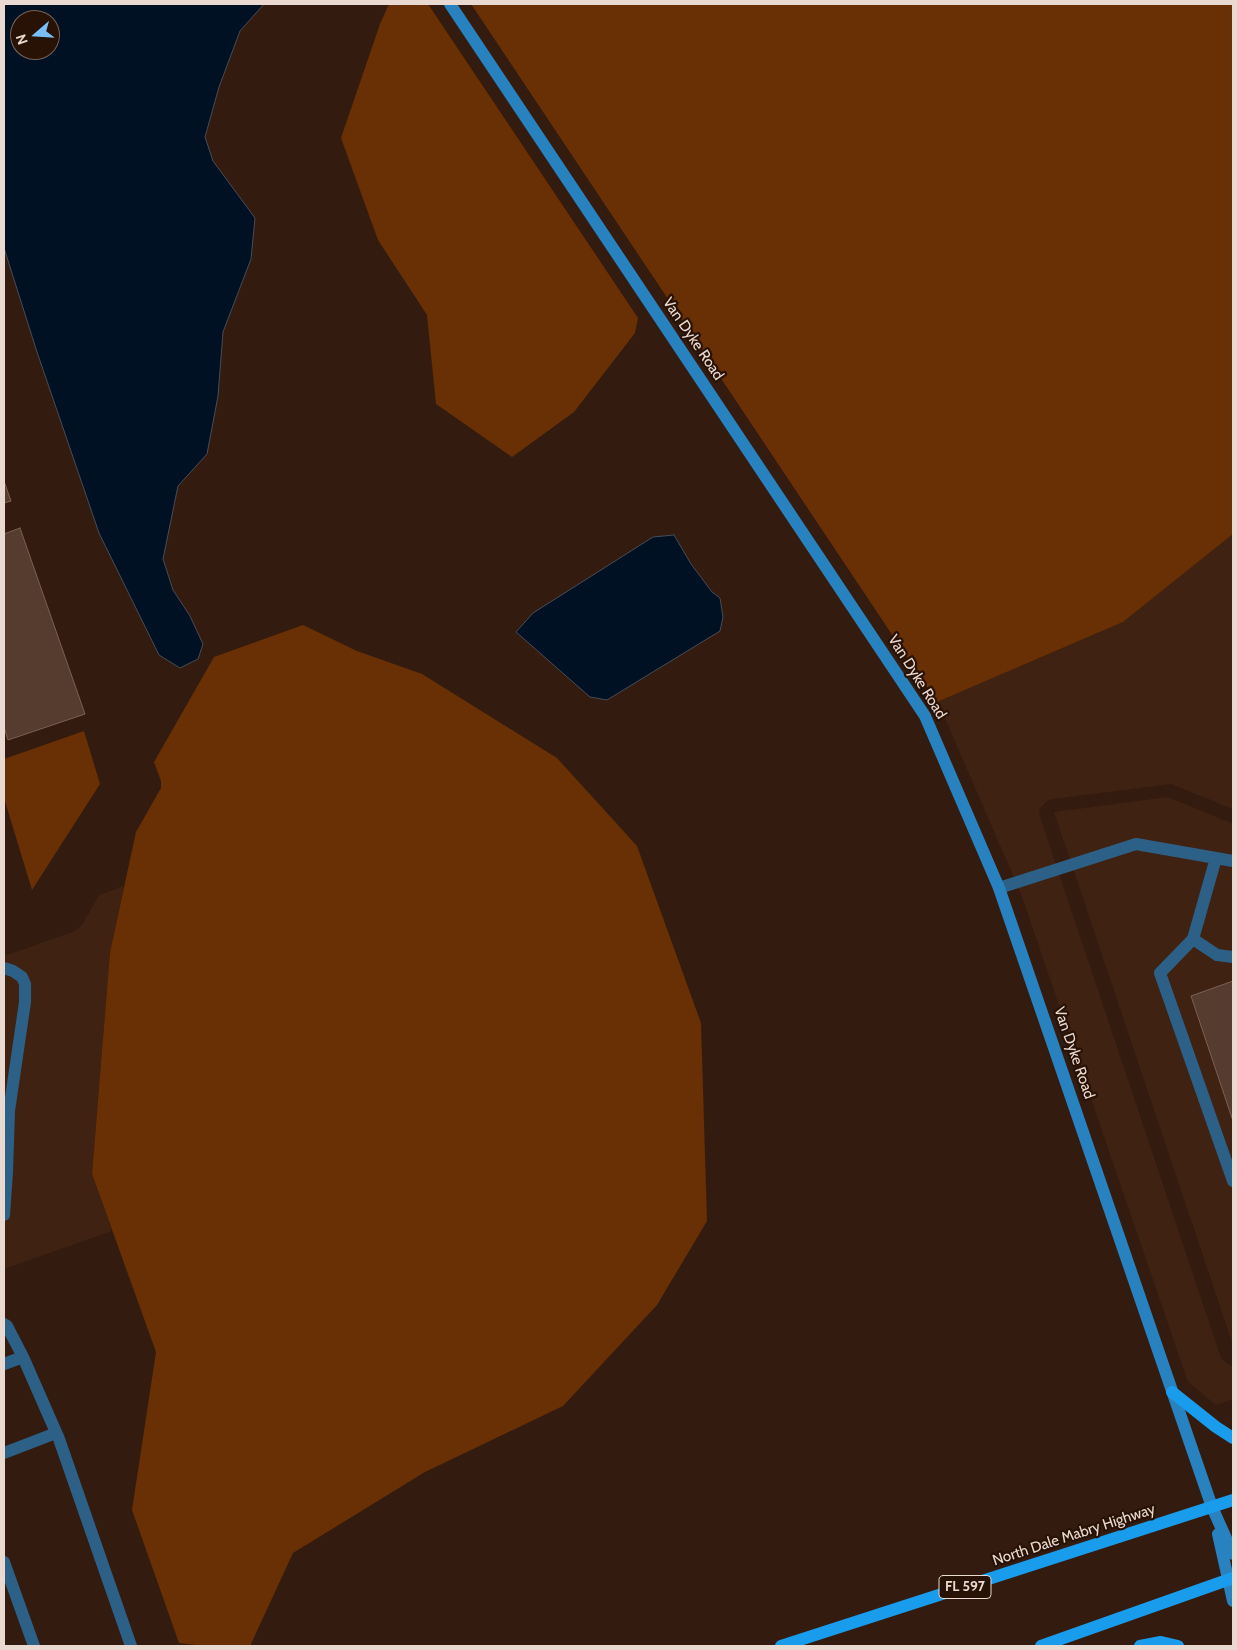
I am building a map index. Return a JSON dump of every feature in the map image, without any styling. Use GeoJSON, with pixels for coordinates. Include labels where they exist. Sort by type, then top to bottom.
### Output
{"type":"FeatureCollection","features":[{"type":"Feature","properties":{"kind":"main road"},"geometry":{"type":"LineString","coordinates":[[1172,1392],[1233,1438]]}},
{"type":"Feature","properties":{"kind":"main road","name":"North Dale Mabry Highway"},"geometry":{"type":"LineString","coordinates":[[781,1646],[798,1643],[1233,1500]]}},
{"type":"Feature","properties":{"kind":"main road"},"geometry":{"type":"LineString","coordinates":[[1041,1646],[1231,1579]]}},
{"type":"Feature","properties":{"kind":"main road"},"geometry":{"type":"LineString","coordinates":[[1140,1646],[1161,1642],[1178,1646]]}},
{"type":"Feature","properties":{"kind":"street","name":"Van Dyke Road"},"geometry":{"type":"LineString","coordinates":[[450,4],[925,716],[999,888],[1212,1507],[1231,1579],[1233,1601]]}},
{"type":"Feature","properties":{"kind":"street","name":"Van Dyke Road"},"geometry":{"type":"LineString","coordinates":[[1212,1507],[1233,1554]]}},
{"type":"Feature","properties":{"kind":"lane"},"geometry":{"type":"LineString","coordinates":[[999,888],[1136,844],[1233,861]]}},
{"type":"Feature","properties":{"kind":"lane"},"geometry":{"type":"LineString","coordinates":[[1216,858],[1193,939],[1160,973],[1233,1181]]}},
{"type":"Feature","properties":{"kind":"lane"},"geometry":{"type":"LineString","coordinates":[[1193,939],[1217,955],[1233,957]]}},
{"type":"Feature","properties":{"kind":"lane"},"geometry":{"type":"LineString","coordinates":[[4,968],[13,970],[22,978],[25,984],[25,1002],[9,1111],[4,1215]]}},
{"type":"Feature","properties":{"kind":"lane"},"geometry":{"type":"LineString","coordinates":[[4,1324],[23,1357],[56,1433],[131,1646]]}},
{"type":"Feature","properties":{"kind":"lane"},"geometry":{"type":"LineString","coordinates":[[4,1364],[23,1357]]}},
{"type":"Feature","properties":{"kind":"lane"},"geometry":{"type":"LineString","coordinates":[[4,1453],[56,1433]]}},
{"type":"Feature","properties":{"kind":"lane"},"geometry":{"type":"LineString","coordinates":[[4,1562],[34,1646]]}},
{"type":"Feature","properties":{"kind":"shaded area"},"geometry":{"type":"Polygon","coordinates":[[[389,4],[428,4],[638,318],[635,333],[574,412],[512,457],[436,404],[427,315],[378,240],[341,138],[380,24],[389,4]]]}},
{"type":"Feature","properties":{"kind":"shaded area"},"geometry":{"type":"Polygon","coordinates":[[[471,4],[1233,4],[1233,534],[1123,622],[937,702],[471,4]]]}},
{"type":"Feature","properties":{"kind":"shaded area"},"geometry":{"type":"Polygon","coordinates":[[[1233,534],[1233,809],[1171,784],[1053,799],[1048,800],[1039,809],[1040,817],[1221,1358],[1227,1364],[1233,1366],[1233,1399],[1216,1405],[1188,1382],[1021,894],[937,702],[1123,622],[1233,534]]]}},
{"type":"Feature","properties":{"kind":"shaded area"},"geometry":{"type":"Polygon","coordinates":[[[303,625],[357,651],[422,674],[557,758],[637,846],[701,1023],[707,1221],[657,1305],[563,1406],[425,1472],[293,1553],[250,1646],[204,1646],[179,1643],[132,1510],[156,1352],[92,1174],[110,952],[136,832],[161,788],[161,781],[154,762],[214,657],[303,625]]]}},
{"type":"Feature","properties":{"kind":"shaded area"},"geometry":{"type":"Polygon","coordinates":[[[84,731],[100,784],[32,890],[4,798],[4,759],[84,731]]]}},
{"type":"Feature","properties":{"kind":"shaded area"},"geometry":{"type":"Polygon","coordinates":[[[1168,797],[1233,824],[1233,1345],[1054,812],[1168,797]]]}},
{"type":"Feature","properties":{"kind":"shaded area"},"geometry":{"type":"Polygon","coordinates":[[[124,886],[110,952],[92,1174],[112,1231],[4,1269],[4,956],[73,932],[82,925],[99,895],[124,886]]]}},
{"type":"Feature","properties":{"kind":"water"},"geometry":{"type":"Polygon","coordinates":[[[4,4],[264,4],[240,31],[219,87],[205,137],[213,161],[255,218],[251,259],[223,332],[218,396],[207,454],[178,486],[163,559],[173,590],[190,616],[203,644],[198,659],[180,668],[159,655],[99,533],[37,352],[4,248],[4,4]]]}},
{"type":"Feature","properties":{"kind":"water"},"geometry":{"type":"Polygon","coordinates":[[[674,535],[691,564],[712,592],[720,598],[723,617],[720,631],[607,700],[590,697],[516,632],[533,613],[653,537],[674,535]]]}},
{"type":"Feature","properties":{"kind":"building"},"geometry":{"type":"Polygon","coordinates":[[[4,481],[11,501],[4,503],[4,481]]]}},
{"type":"Feature","properties":{"kind":"building"},"geometry":{"type":"Polygon","coordinates":[[[20,528],[85,714],[8,740],[4,727],[4,534],[20,528]]]}},
{"type":"Feature","properties":{"kind":"building"},"geometry":{"type":"Polygon","coordinates":[[[1233,981],[1233,1121],[1191,996],[1233,981]]]}}]}
